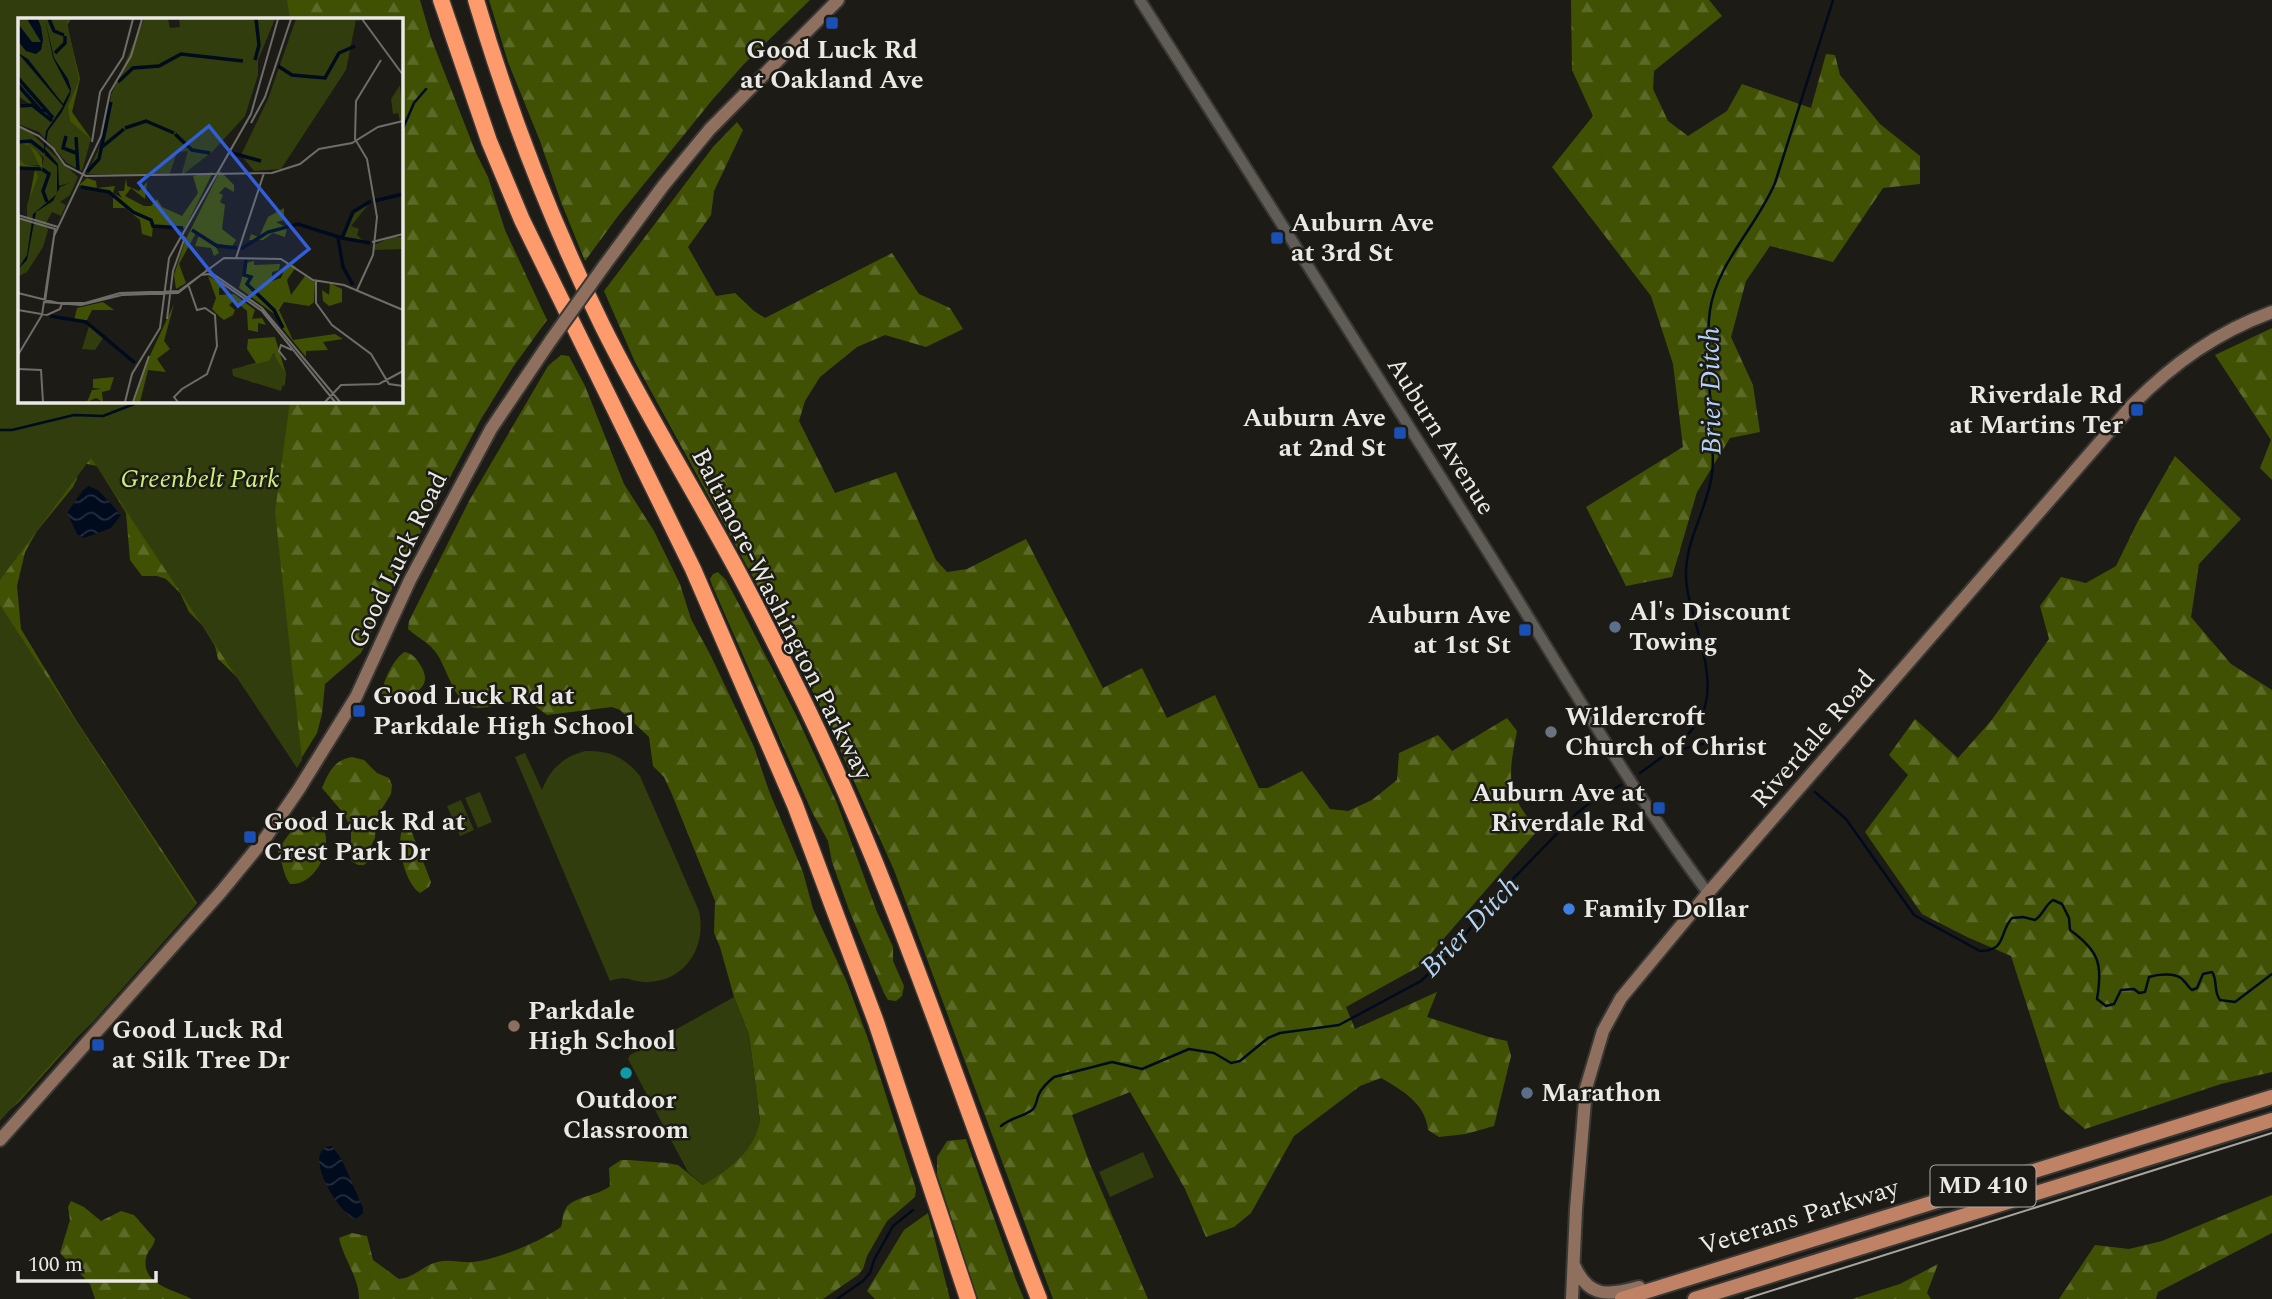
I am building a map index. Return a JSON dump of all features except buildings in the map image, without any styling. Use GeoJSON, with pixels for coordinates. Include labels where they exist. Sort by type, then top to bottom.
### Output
{"type":"FeatureCollection","features":[{"type":"Feature","properties":{"kind":"highway"},"geometry":{"type":"LineString","coordinates":[[441,0],[489,141],[522,220],[693,569],[795,805],[876,1021],[968,1299]]}},
{"type":"Feature","properties":{"kind":"highway","name":"Baltimore-Washington Parkway"},"geometry":{"type":"LineString","coordinates":[[476,0],[518,128],[572,261],[603,327],[771,634],[874,855],[929,996],[1039,1299]]}},
{"type":"Feature","properties":{"kind":"main road","name":"Good Luck Road"},"geometry":{"type":"LineString","coordinates":[[0,1140],[221,892],[266,836],[299,789],[356,697],[410,580],[491,429],[551,340],[663,186],[710,129],[838,0]]}},
{"type":"Feature","properties":{"kind":"main road","name":"Riverdale Road"},"geometry":{"type":"LineString","coordinates":[[1572,1299],[1586,1094],[1603,1031],[1631,984],[2133,404],[2169,369],[2199,347],[2239,325],[2272,312]]}},
{"type":"Feature","properties":{"kind":"main road","name":"Veterans Parkway"},"geometry":{"type":"LineString","coordinates":[[1622,1299],[2272,1097]]}},
{"type":"Feature","properties":{"kind":"main road","name":"Veterans Parkway"},"geometry":{"type":"LineString","coordinates":[[1695,1299],[2272,1120]]}},
{"type":"Feature","properties":{"kind":"main road"},"geometry":{"type":"LineString","coordinates":[[1573,1263],[1588,1286],[1610,1294],[1694,1275]]}},
{"type":"Feature","properties":{"kind":"street","name":"Auburn Avenue"},"geometry":{"type":"LineString","coordinates":[[1140,0],[1486,548],[1616,760],[1668,841],[1707,893]]}},
{"type":"Feature","properties":{"kind":"green space"},"geometry":{"type":"Polygon","coordinates":[[[0,0],[420,0],[431,38],[488,177],[505,230],[547,320],[513,367],[481,419],[405,562],[361,653],[325,684],[317,733],[299,762],[238,678],[218,659],[215,646],[202,625],[189,612],[180,593],[166,579],[142,576],[130,560],[126,513],[97,466],[83,463],[77,470],[73,487],[37,531],[25,552],[17,586],[21,629],[76,720],[197,903],[19,1102],[0,1118],[0,0]]]}},
{"type":"Feature","properties":{"kind":"green space","name":"Greenbelt Park"},"geometry":{"type":"Polygon","coordinates":[[[0,0],[287,0],[290,18],[18,18],[18,402],[290,402],[275,512],[302,760],[297,768],[91,458],[0,580],[0,0]]]}},
{"type":"Feature","properties":{"kind":"green space"},"geometry":{"type":"Polygon","coordinates":[[[489,0],[810,0],[744,64],[713,99],[585,261],[508,62],[489,0]]]}},
{"type":"Feature","properties":{"kind":"green space"},"geometry":{"type":"Polygon","coordinates":[[[1571,0],[1709,0],[1722,16],[1654,71],[1653,89],[1668,121],[1688,136],[1727,111],[1742,84],[1811,108],[1826,54],[1835,55],[1840,75],[1880,124],[1920,156],[1920,184],[1883,188],[1833,262],[1770,246],[1746,281],[1731,337],[1753,385],[1760,432],[1730,438],[1697,492],[1672,577],[1626,586],[1586,507],[1683,447],[1673,364],[1651,296],[1552,167],[1593,116],[1572,70],[1571,0]]]}},
{"type":"Feature","properties":{"kind":"green space"},"geometry":{"type":"Polygon","coordinates":[[[737,122],[743,130],[714,191],[711,215],[688,247],[716,296],[735,293],[765,318],[892,253],[919,294],[950,308],[963,329],[926,347],[885,335],[857,347],[820,377],[805,401],[799,421],[835,493],[896,472],[936,560],[947,572],[967,569],[1026,539],[1103,688],[1142,668],[1167,718],[1215,695],[1259,788],[1268,788],[1302,771],[1330,809],[1348,811],[1372,800],[1397,780],[1399,753],[1438,735],[1452,751],[1507,718],[1517,731],[1511,773],[1514,794],[1538,830],[1420,966],[1346,1007],[1355,1029],[1437,992],[1427,1017],[1507,1041],[1511,1056],[1494,1126],[1466,1134],[1439,1137],[1428,1130],[1418,1105],[1397,1088],[1381,1078],[1360,1086],[1294,1136],[1251,1213],[1234,1227],[1206,1237],[1185,1189],[1130,1092],[1072,1115],[1148,1299],[1053,1299],[894,870],[822,710],[782,630],[635,362],[604,291],[713,147],[737,122]]]}},
{"type":"Feature","properties":{"kind":"green space"},"geometry":{"type":"Polygon","coordinates":[[[2272,328],[2272,480],[2260,468],[2271,440],[2215,355],[2272,328]]]}},
{"type":"Feature","properties":{"kind":"green space"},"geometry":{"type":"Polygon","coordinates":[[[561,355],[569,356],[585,386],[624,484],[654,531],[680,584],[691,619],[754,747],[803,872],[813,909],[846,980],[867,1036],[916,1189],[915,1197],[887,1221],[858,1275],[823,1299],[359,1299],[357,1283],[339,1238],[352,1233],[367,1236],[373,1260],[399,1279],[439,1262],[473,1262],[494,1258],[531,1244],[561,1227],[568,1205],[610,1186],[609,1168],[621,1160],[678,1165],[703,1185],[760,1121],[749,1035],[714,933],[715,901],[671,792],[664,777],[653,766],[649,737],[620,710],[612,707],[547,715],[526,699],[485,708],[470,706],[458,695],[434,650],[408,629],[409,621],[469,501],[548,366],[561,355]]]}},
{"type":"Feature","properties":{"kind":"green space"},"geometry":{"type":"Polygon","coordinates":[[[2175,456],[2241,519],[2199,564],[2191,617],[2231,664],[2272,690],[2272,1072],[2221,1084],[2085,1129],[2060,1108],[2011,956],[1922,914],[1865,832],[1908,775],[1889,755],[1915,719],[1958,758],[1991,721],[2049,639],[2040,606],[2061,577],[2086,583],[2116,566],[2175,456]]]}},
{"type":"Feature","properties":{"kind":"green space"},"geometry":{"type":"Polygon","coordinates":[[[718,572],[726,580],[741,608],[837,803],[877,912],[893,947],[893,961],[904,986],[902,996],[896,1001],[888,1000],[884,993],[849,910],[832,862],[828,841],[812,812],[712,585],[710,579],[718,572]]]}},
{"type":"Feature","properties":{"kind":"green space"},"geometry":{"type":"Polygon","coordinates":[[[0,605],[196,905],[94,1021],[59,1055],[0,1121],[0,605]]]}},
{"type":"Feature","properties":{"kind":"green space"},"geometry":{"type":"Polygon","coordinates":[[[405,652],[413,655],[425,675],[421,689],[407,696],[382,698],[383,686],[389,672],[405,652]]]}},
{"type":"Feature","properties":{"kind":"green space"},"geometry":{"type":"Polygon","coordinates":[[[585,751],[616,756],[640,776],[699,911],[700,937],[691,959],[673,975],[661,980],[648,982],[621,978],[610,981],[515,757],[525,753],[542,790],[558,765],[585,751]]]}},
{"type":"Feature","properties":{"kind":"green space"},"geometry":{"type":"Polygon","coordinates":[[[352,757],[364,760],[377,773],[389,778],[392,785],[391,794],[376,818],[375,838],[370,848],[372,858],[364,865],[351,861],[351,831],[345,815],[322,788],[337,764],[352,757]]]}},
{"type":"Feature","properties":{"kind":"green space"},"geometry":{"type":"Polygon","coordinates":[[[480,792],[492,822],[478,828],[465,798],[480,792]]]}},
{"type":"Feature","properties":{"kind":"green space"},"geometry":{"type":"Polygon","coordinates":[[[461,800],[474,830],[460,836],[447,806],[461,800]]]}},
{"type":"Feature","properties":{"kind":"green space"},"geometry":{"type":"Polygon","coordinates":[[[314,817],[322,824],[325,834],[323,857],[310,877],[301,883],[290,884],[278,853],[279,848],[298,824],[314,817]]]}},
{"type":"Feature","properties":{"kind":"green space"},"geometry":{"type":"Polygon","coordinates":[[[409,825],[431,882],[429,887],[420,893],[410,881],[401,851],[401,833],[404,826],[409,825]]]}},
{"type":"Feature","properties":{"kind":"green space"},"geometry":{"type":"Polygon","coordinates":[[[734,997],[749,1035],[760,1121],[752,1142],[739,1159],[703,1185],[688,1172],[628,1059],[630,1055],[734,997]]]}},
{"type":"Feature","properties":{"kind":"green space"},"geometry":{"type":"Polygon","coordinates":[[[966,1139],[1024,1299],[978,1299],[937,1174],[937,1157],[947,1141],[966,1139]]]}},
{"type":"Feature","properties":{"kind":"green space"},"geometry":{"type":"Polygon","coordinates":[[[1143,1152],[1154,1177],[1110,1197],[1099,1172],[1143,1152]]]}},
{"type":"Feature","properties":{"kind":"green space"},"geometry":{"type":"Polygon","coordinates":[[[2272,1195],[2272,1233],[2158,1292],[2156,1299],[2059,1299],[2095,1245],[2129,1249],[2162,1241],[2272,1195]]]}},
{"type":"Feature","properties":{"kind":"green space"},"geometry":{"type":"Polygon","coordinates":[[[71,1201],[84,1207],[101,1221],[121,1211],[134,1215],[155,1239],[146,1258],[149,1275],[161,1285],[192,1299],[95,1299],[90,1284],[60,1253],[70,1220],[68,1207],[71,1201]]]}},
{"type":"Feature","properties":{"kind":"green space"},"geometry":{"type":"Polygon","coordinates":[[[928,1213],[950,1299],[875,1299],[867,1291],[904,1230],[928,1213]]]}},
{"type":"Feature","properties":{"kind":"green space"},"geometry":{"type":"Polygon","coordinates":[[[1938,1264],[1927,1293],[1931,1299],[1852,1299],[1900,1284],[1938,1264]]]}},
{"type":"Feature","properties":{"kind":"water"},"geometry":{"type":"Polygon","coordinates":[[[89,486],[99,491],[121,515],[111,528],[84,538],[77,534],[67,513],[83,490],[89,486]]]}},
{"type":"Feature","properties":{"kind":"water"},"geometry":{"type":"Polygon","coordinates":[[[332,1146],[342,1160],[363,1208],[363,1213],[356,1219],[341,1207],[333,1196],[321,1170],[319,1158],[323,1150],[332,1146]]]}},
{"type":"Feature","properties":{"kind":"waterway","name":"Brier Ditch"},"geometry":{"type":"LineString","coordinates":[[1640,773],[1681,741],[1694,727],[1703,713],[1707,697],[1704,656],[1688,592],[1686,571],[1690,546],[1713,469],[1708,356],[1710,310],[1714,293],[1729,260],[1775,183],[1833,0]]}},
{"type":"Feature","properties":{"kind":"waterway"},"geometry":{"type":"LineString","coordinates":[[402,131],[414,103],[426,89]]}},
{"type":"Feature","properties":{"kind":"waterway"},"geometry":{"type":"LineString","coordinates":[[0,430],[12,430],[74,415],[103,416],[139,402]]}},
{"type":"Feature","properties":{"kind":"waterway"},"geometry":{"type":"LineString","coordinates":[[1668,754],[1716,742],[1745,748]]}},
{"type":"Feature","properties":{"kind":"waterway","name":"Brier Ditch"},"geometry":{"type":"LineString","coordinates":[[1001,1126],[1032,1110],[1042,1089],[1054,1077],[1112,1062],[1142,1069],[1189,1049],[1214,1053],[1231,1063],[1240,1061],[1268,1038],[1280,1033],[1339,1025],[1421,981],[1445,958],[1510,882],[1576,814],[1621,785]]}},
{"type":"Feature","properties":{"kind":"waterway"},"geometry":{"type":"LineString","coordinates":[[1815,792],[1846,819],[1914,915],[1980,951],[1995,948],[1999,944],[2012,918],[2035,920],[2053,900],[2062,904],[2069,918],[2070,930],[2087,945],[2097,959],[2097,999],[2106,1006],[2114,1004],[2121,990],[2145,992],[2149,977],[2153,976],[2177,976],[2192,990],[2197,988],[2203,974],[2212,972],[2220,1000],[2235,1002],[2272,974]]}},
{"type":"Feature","properties":{"kind":"waterway","name":"Brier Ditch"},"geometry":{"type":"LineString","coordinates":[[837,1299],[870,1273],[874,1260],[893,1226],[913,1210]]}},
{"type":"Feature","properties":{"kind":"tram line"},"geometry":{"type":"LineString","coordinates":[[1745,1299],[2272,1133]]}},
{"type":"Feature","properties":{"kind":"place","name":"Good Luck Rd at Oakland Ave"},"geometry":{"type":"Point","coordinates":[832,23]}},
{"type":"Feature","properties":{"kind":"place","name":"Auburn Ave at 3rd St"},"geometry":{"type":"Point","coordinates":[1277,238]}},
{"type":"Feature","properties":{"kind":"place","name":"Riverdale Rd at Martins Ter"},"geometry":{"type":"Point","coordinates":[2137,410]}},
{"type":"Feature","properties":{"kind":"place","name":"Auburn Ave at 2nd St"},"geometry":{"type":"Point","coordinates":[1400,433]}},
{"type":"Feature","properties":{"kind":"place","name":"Al's Discount Towing"},"geometry":{"type":"Point","coordinates":[1615,627]}},
{"type":"Feature","properties":{"kind":"place","name":"Auburn Ave at 1st St"},"geometry":{"type":"Point","coordinates":[1525,630]}},
{"type":"Feature","properties":{"kind":"place","name":"Good Luck Rd at Parkdale High School"},"geometry":{"type":"Point","coordinates":[359,711]}},
{"type":"Feature","properties":{"kind":"place","name":"Wildercroft Church of Christ"},"geometry":{"type":"Point","coordinates":[1551,732]}},
{"type":"Feature","properties":{"kind":"place","name":"Auburn Ave at Riverdale Rd"},"geometry":{"type":"Point","coordinates":[1659,808]}},
{"type":"Feature","properties":{"kind":"place","name":"Good Luck Rd at Crest Park Dr"},"geometry":{"type":"Point","coordinates":[250,837]}},
{"type":"Feature","properties":{"kind":"place","name":"Family Dollar"},"geometry":{"type":"Point","coordinates":[1569,909]}},
{"type":"Feature","properties":{"kind":"place","name":"Parkdale High School"},"geometry":{"type":"Point","coordinates":[514,1026]}},
{"type":"Feature","properties":{"kind":"place","name":"Good Luck Rd at Silk Tree Dr"},"geometry":{"type":"Point","coordinates":[98,1045]}},
{"type":"Feature","properties":{"kind":"place","name":"Outdoor Classroom"},"geometry":{"type":"Point","coordinates":[626,1073]}},
{"type":"Feature","properties":{"kind":"place","name":"Marathon"},"geometry":{"type":"Point","coordinates":[1527,1093]}}]}
